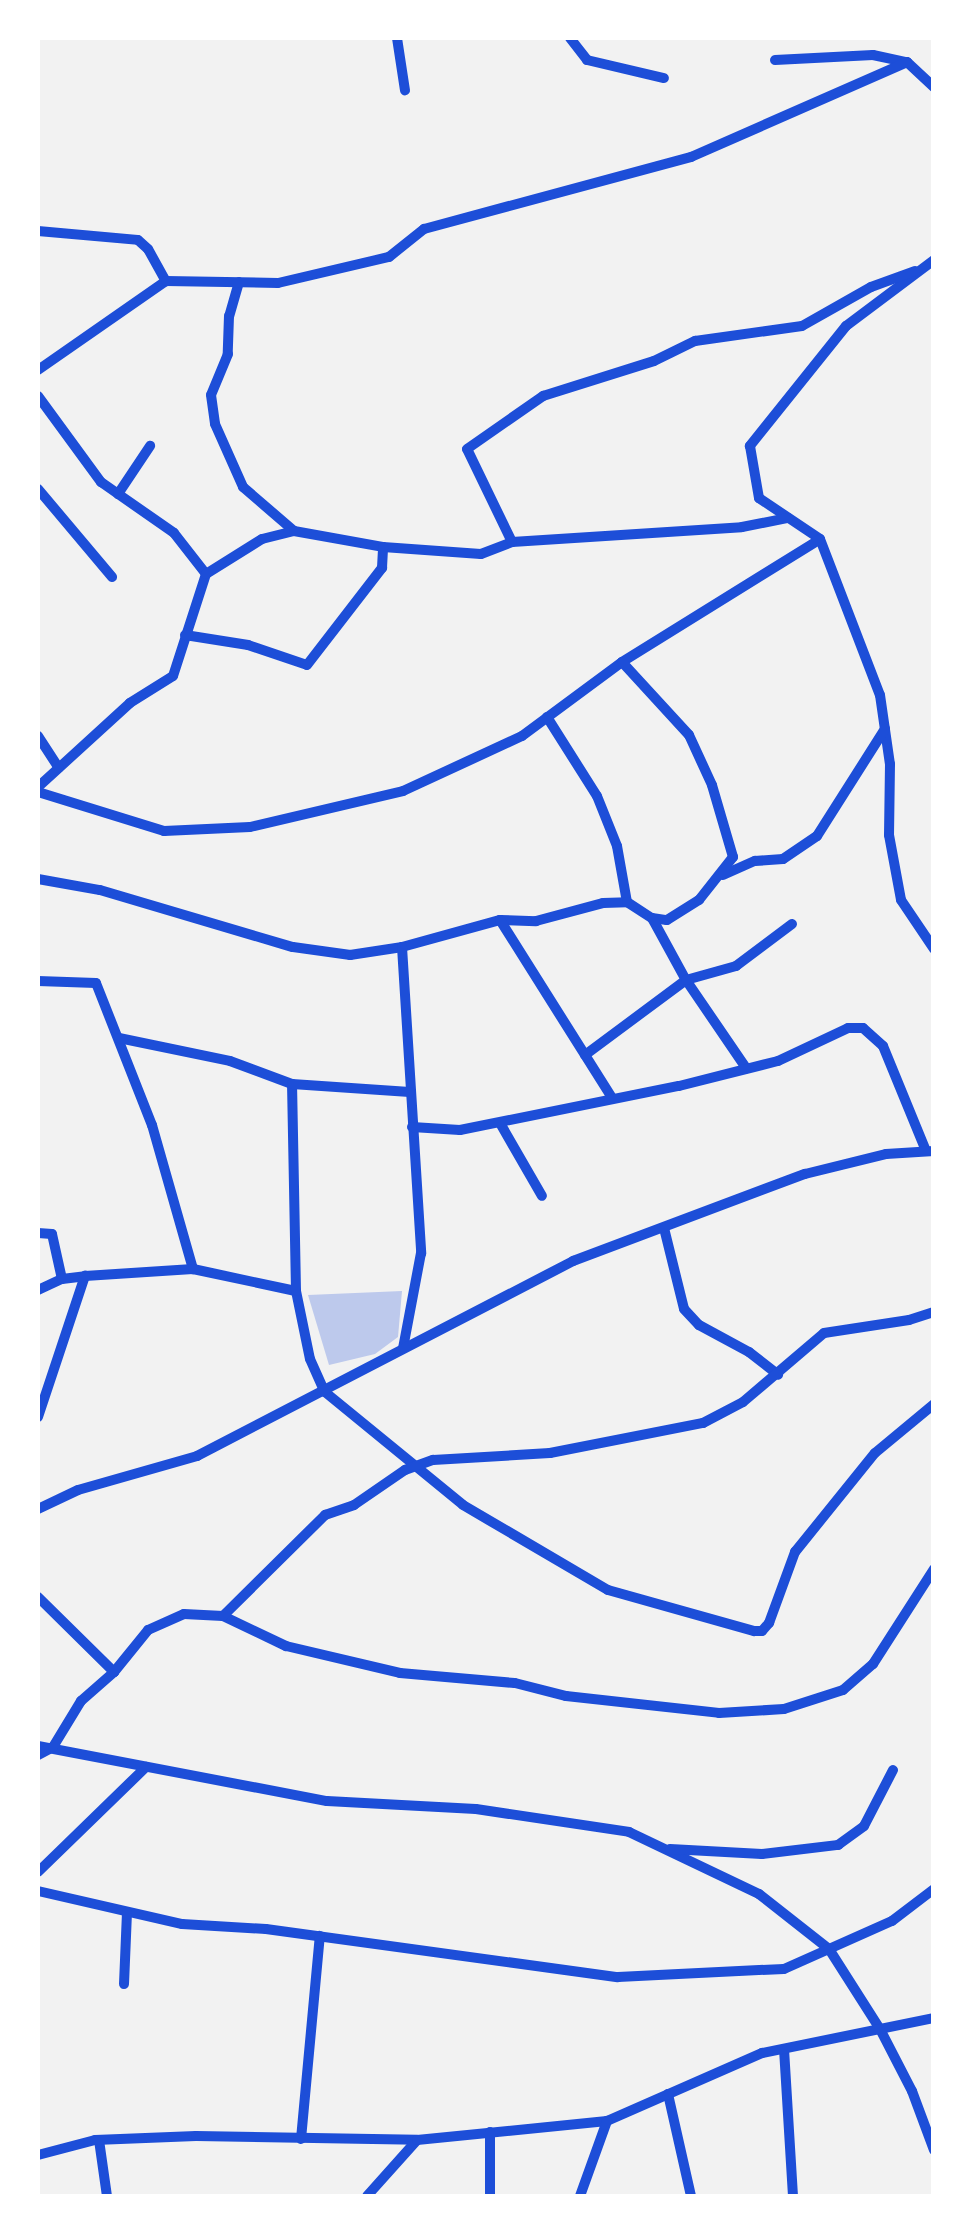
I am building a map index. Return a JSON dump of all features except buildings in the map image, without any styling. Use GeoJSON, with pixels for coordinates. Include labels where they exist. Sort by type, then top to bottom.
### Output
{"type":"FeatureCollection","features":[{"type":"Feature","properties":{"kind":"street"},"geometry":{"type":"LineString","coordinates":[[397,38],[405,90]]}},
{"type":"Feature","properties":{"kind":"street"},"geometry":{"type":"LineString","coordinates":[[570,38],[588,60],[664,78]]}},
{"type":"Feature","properties":{"kind":"street"},"geometry":{"type":"LineString","coordinates":[[776,60],[872,55],[906,62],[934,87]]}},
{"type":"Feature","properties":{"kind":"street"},"geometry":{"type":"LineString","coordinates":[[38,370],[166,282],[278,282],[389,258],[424,229],[691,157],[906,62]]}},
{"type":"Feature","properties":{"kind":"street"},"geometry":{"type":"LineString","coordinates":[[38,231],[138,240],[148,249],[166,282]]}},
{"type":"Feature","properties":{"kind":"street"},"geometry":{"type":"LineString","coordinates":[[512,542],[467,449],[543,396],[654,361],[695,341],[802,326],[871,287],[934,260]]}},
{"type":"Feature","properties":{"kind":"street"},"geometry":{"type":"LineString","coordinates":[[914,271],[846,326],[750,446],[759,498],[820,539],[880,696],[886,728],[889,835],[901,900],[934,949]]}},
{"type":"Feature","properties":{"kind":"street"},"geometry":{"type":"LineString","coordinates":[[239,282],[228,316],[228,354],[210,395],[215,424],[242,487],[294,532]]}},
{"type":"Feature","properties":{"kind":"street"},"geometry":{"type":"LineString","coordinates":[[38,396],[101,482],[174,533],[206,574]]}},
{"type":"Feature","properties":{"kind":"street"},"geometry":{"type":"LineString","coordinates":[[118,494],[150,446]]}},
{"type":"Feature","properties":{"kind":"street"},"geometry":{"type":"LineString","coordinates":[[38,489],[112,577]]}},
{"type":"Feature","properties":{"kind":"street"},"geometry":{"type":"LineString","coordinates":[[788,518],[742,527],[512,542],[481,554],[384,547],[294,532],[262,539],[206,574],[173,676],[130,704],[38,790],[164,831],[250,827],[403,790],[481,758],[547,717],[622,662],[820,539]]}},
{"type":"Feature","properties":{"kind":"street"},"geometry":{"type":"LineString","coordinates":[[184,635],[248,645],[307,665],[382,568],[384,547]]}},
{"type":"Feature","properties":{"kind":"street"},"geometry":{"type":"LineString","coordinates":[[38,879],[100,890],[293,947],[350,955],[402,948],[500,920],[536,921],[603,903],[627,902],[652,918],[667,920],[700,900],[723,876],[733,857],[712,785],[689,736],[622,662]]}},
{"type":"Feature","properties":{"kind":"street"},"geometry":{"type":"LineString","coordinates":[[547,717],[597,796],[617,846],[627,902]]}},
{"type":"Feature","properties":{"kind":"street"},"geometry":{"type":"LineString","coordinates":[[723,876],[755,861],[782,860],[817,836],[886,728]]}},
{"type":"Feature","properties":{"kind":"street"},"geometry":{"type":"LineString","coordinates":[[38,736],[59,768]]}},
{"type":"Feature","properties":{"kind":"street"},"geometry":{"type":"LineString","coordinates":[[652,918],[686,980],[746,1068]]}},
{"type":"Feature","properties":{"kind":"street"},"geometry":{"type":"LineString","coordinates":[[500,920],[612,1098]]}},
{"type":"Feature","properties":{"kind":"street"},"geometry":{"type":"LineString","coordinates":[[585,1055],[686,980],[736,966],[792,924]]}},
{"type":"Feature","properties":{"kind":"street"},"geometry":{"type":"LineString","coordinates":[[402,948],[421,1253],[404,1348]]}},
{"type":"Feature","properties":{"kind":"street"},"geometry":{"type":"LineString","coordinates":[[38,981],[96,983],[183,1221],[193,1269]]}},
{"type":"Feature","properties":{"kind":"street"},"geometry":{"type":"LineString","coordinates":[[38,1509],[78,1490],[197,1456],[572,1261],[805,1174],[886,1154],[930,1151],[882,1046],[863,1028],[848,1028],[778,1061],[500,1123],[460,1130],[412,1127]]}},
{"type":"Feature","properties":{"kind":"street"},"geometry":{"type":"LineString","coordinates":[[119,1038],[230,1061],[292,1084],[410,1092]]}},
{"type":"Feature","properties":{"kind":"street"},"geometry":{"type":"LineString","coordinates":[[292,1084],[296,1291],[310,1359],[324,1392],[462,1505],[608,1590],[762,1631],[795,1552],[874,1453],[934,1404]]}},
{"type":"Feature","properties":{"kind":"street"},"geometry":{"type":"LineString","coordinates":[[500,1123],[542,1196]]}},
{"type":"Feature","properties":{"kind":"street"},"geometry":{"type":"LineString","coordinates":[[664,1228],[684,1309],[699,1326],[750,1352],[778,1376]]}},
{"type":"Feature","properties":{"kind":"street"},"geometry":{"type":"LineString","coordinates":[[38,1233],[52,1234],[62,1279]]}},
{"type":"Feature","properties":{"kind":"street"},"geometry":{"type":"LineString","coordinates":[[38,1290],[62,1279],[193,1269],[296,1291]]}},
{"type":"Feature","properties":{"kind":"street"},"geometry":{"type":"LineString","coordinates":[[38,1416],[85,1276]]}},
{"type":"Feature","properties":{"kind":"street"},"geometry":{"type":"LineString","coordinates":[[223,1616],[325,1516],[354,1505],[415,1466],[434,1460],[550,1453],[703,1423],[743,1402],[778,1376],[824,1333],[934,1312]]}},
{"type":"Feature","properties":{"kind":"street"},"geometry":{"type":"LineString","coordinates":[[38,1755],[53,1747],[80,1701],[114,1672],[148,1630],[184,1614],[223,1616],[286,1646],[400,1674],[515,1684],[566,1696],[735,1712],[784,1708],[844,1690],[873,1664],[934,1569]]}},
{"type":"Feature","properties":{"kind":"street"},"geometry":{"type":"LineString","coordinates":[[38,1597],[114,1672]]}},
{"type":"Feature","properties":{"kind":"street"},"geometry":{"type":"LineString","coordinates":[[38,1746],[327,1801],[476,1809],[629,1832],[760,1894],[829,1949],[880,2029],[912,2091],[934,2150]]}},
{"type":"Feature","properties":{"kind":"street"},"geometry":{"type":"LineString","coordinates":[[38,1872],[146,1767]]}},
{"type":"Feature","properties":{"kind":"street"},"geometry":{"type":"LineString","coordinates":[[664,1849],[762,1854],[838,1845],[864,1826],[892,1770]]}},
{"type":"Feature","properties":{"kind":"street"},"geometry":{"type":"LineString","coordinates":[[38,1891],[182,1924],[320,1936],[618,1977],[784,1968],[892,1921],[934,1889]]}},
{"type":"Feature","properties":{"kind":"street"},"geometry":{"type":"LineString","coordinates":[[124,1984],[127,1912]]}},
{"type":"Feature","properties":{"kind":"street"},"geometry":{"type":"LineString","coordinates":[[300,2138],[320,1936]]}},
{"type":"Feature","properties":{"kind":"street"},"geometry":{"type":"LineString","coordinates":[[38,2155],[99,2140],[196,2136],[417,2140],[607,2120],[762,2053],[934,2018]]}},
{"type":"Feature","properties":{"kind":"street"},"geometry":{"type":"LineString","coordinates":[[784,2049],[793,2196]]}},
{"type":"Feature","properties":{"kind":"street"},"geometry":{"type":"LineString","coordinates":[[668,2094],[690,2196]]}},
{"type":"Feature","properties":{"kind":"street"},"geometry":{"type":"LineString","coordinates":[[580,2196],[607,2120]]}},
{"type":"Feature","properties":{"kind":"street"},"geometry":{"type":"LineString","coordinates":[[490,2132],[490,2196]]}},
{"type":"Feature","properties":{"kind":"street"},"geometry":{"type":"LineString","coordinates":[[99,2140],[108,2196]]}},
{"type":"Feature","properties":{"kind":"street"},"geometry":{"type":"LineString","coordinates":[[366,2196],[417,2140]]}}]}
